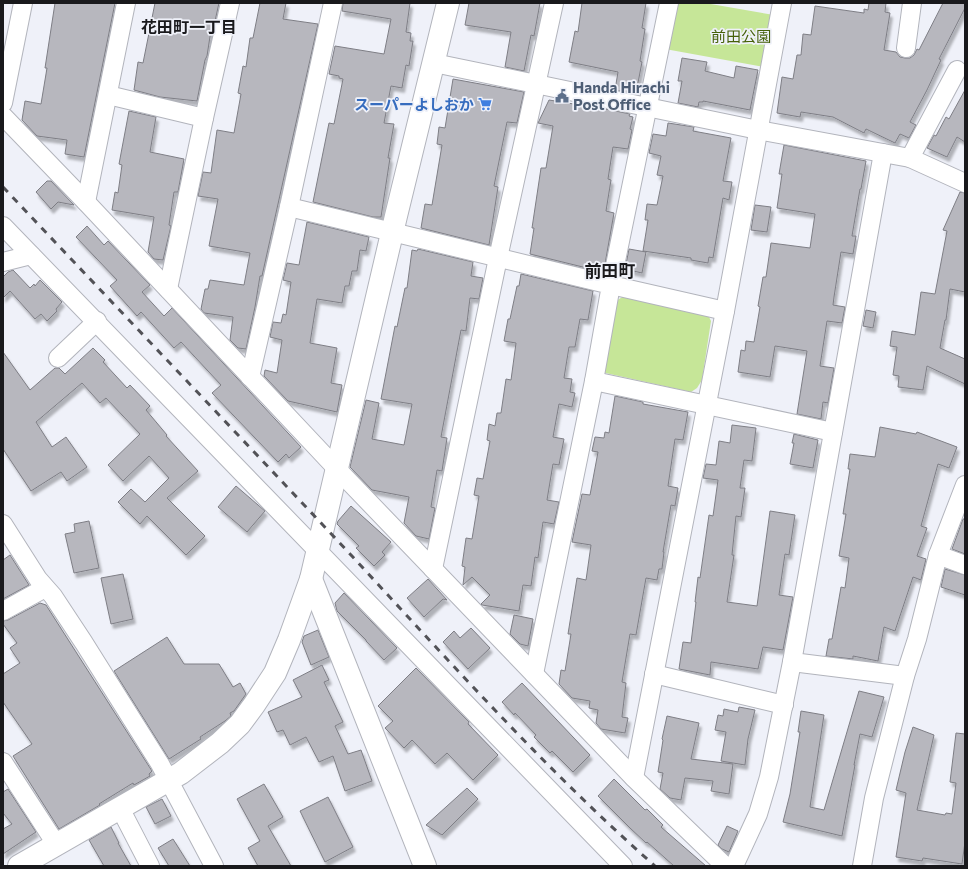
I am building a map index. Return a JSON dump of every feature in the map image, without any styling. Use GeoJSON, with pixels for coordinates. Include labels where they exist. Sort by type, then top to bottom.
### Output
{"type":"FeatureCollection","features":[{"type":"Feature","properties":{"kind":"street"},"geometry":{"type":"LineString","coordinates":[[3,103],[23,3]]}},
{"type":"Feature","properties":{"kind":"street"},"geometry":{"type":"LineString","coordinates":[[86,202],[126,3]]}},
{"type":"Feature","properties":{"kind":"street"},"geometry":{"type":"LineString","coordinates":[[168,289],[230,3]]}},
{"type":"Feature","properties":{"kind":"street"},"geometry":{"type":"LineString","coordinates":[[250,377],[289,207],[333,3]]}},
{"type":"Feature","properties":{"kind":"street"},"geometry":{"type":"LineString","coordinates":[[19,866],[181,773],[220,743],[240,724],[275,674],[289,640],[310,579],[448,3]]}},
{"type":"Feature","properties":{"kind":"street"},"geometry":{"type":"LineString","coordinates":[[433,569],[498,258],[554,3]]}},
{"type":"Feature","properties":{"kind":"street"},"geometry":{"type":"LineString","coordinates":[[534,674],[594,381],[611,285],[670,3]]}},
{"type":"Feature","properties":{"kind":"street"},"geometry":{"type":"LineString","coordinates":[[634,778],[725,311],[782,3]]}},
{"type":"Feature","properties":{"kind":"street"},"geometry":{"type":"LineString","coordinates":[[906,48],[912,3]]}},
{"type":"Feature","properties":{"kind":"street"},"geometry":{"type":"LineString","coordinates":[[434,63],[758,130],[910,158],[965,183]]}},
{"type":"Feature","properties":{"kind":"street"},"geometry":{"type":"LineString","coordinates":[[910,158],[957,70]]}},
{"type":"Feature","properties":{"kind":"street"},"geometry":{"type":"LineString","coordinates":[[108,95],[204,118]]}},
{"type":"Feature","properties":{"kind":"street"},"geometry":{"type":"LineString","coordinates":[[3,116],[337,469],[634,778],[725,866]]}},
{"type":"Feature","properties":{"kind":"street"},"geometry":{"type":"LineString","coordinates":[[734,866],[758,814],[770,777],[883,153]]}},
{"type":"Feature","properties":{"kind":"street"},"geometry":{"type":"LineString","coordinates":[[289,207],[392,233],[725,311]]}},
{"type":"Feature","properties":{"kind":"street"},"geometry":{"type":"LineString","coordinates":[[3,226],[97,321],[623,866]]}},
{"type":"Feature","properties":{"kind":"street"},"geometry":{"type":"LineString","coordinates":[[3,262],[31,255]]}},
{"type":"Feature","properties":{"kind":"street"},"geometry":{"type":"LineString","coordinates":[[58,358],[97,321]]}},
{"type":"Feature","properties":{"kind":"street"},"geometry":{"type":"LineString","coordinates":[[594,381],[833,432]]}},
{"type":"Feature","properties":{"kind":"street"},"geometry":{"type":"LineString","coordinates":[[862,866],[874,798],[905,676],[917,639],[938,555],[960,512],[965,485]]}},
{"type":"Feature","properties":{"kind":"street"},"geometry":{"type":"LineString","coordinates":[[3,524],[38,579],[53,596],[84,643],[160,764],[214,866]]}},
{"type":"Feature","properties":{"kind":"street"},"geometry":{"type":"LineString","coordinates":[[938,555],[965,565]]}},
{"type":"Feature","properties":{"kind":"street"},"geometry":{"type":"LineString","coordinates":[[310,579],[425,866]]}},
{"type":"Feature","properties":{"kind":"street"},"geometry":{"type":"LineString","coordinates":[[3,611],[46,588]]}},
{"type":"Feature","properties":{"kind":"street"},"geometry":{"type":"LineString","coordinates":[[792,662],[905,676]]}},
{"type":"Feature","properties":{"kind":"street"},"geometry":{"type":"LineString","coordinates":[[654,674],[784,705]]}},
{"type":"Feature","properties":{"kind":"street"},"geometry":{"type":"LineString","coordinates":[[3,762],[56,844]]}},
{"type":"Feature","properties":{"kind":"street"},"geometry":{"type":"LineString","coordinates":[[120,808],[150,866]]}},
{"type":"Feature","properties":{"kind":"green space","name":"前田公園"},"geometry":{"type":"Polygon","coordinates":[[[674,3],[705,3],[774,15],[764,67],[665,49],[674,3]]]}},
{"type":"Feature","properties":{"kind":"green space"},"geometry":{"type":"Polygon","coordinates":[[[624,296],[708,315],[711,321],[702,380],[697,388],[691,392],[601,372],[616,301],[624,296]]]}},
{"type":"Feature","properties":{"kind":"building"},"geometry":{"type":"Polygon","coordinates":[[[55,3],[115,3],[84,157],[65,154],[67,140],[37,136],[22,120],[25,101],[41,104],[55,3]]]}},
{"type":"Feature","properties":{"kind":"building"},"geometry":{"type":"Polygon","coordinates":[[[155,3],[219,3],[213,30],[211,30],[197,101],[160,97],[134,90],[138,62],[143,63],[155,3]]]}},
{"type":"Feature","properties":{"kind":"building"},"geometry":{"type":"Polygon","coordinates":[[[260,3],[286,3],[283,19],[318,24],[262,276],[260,276],[246,349],[238,348],[230,340],[233,317],[204,313],[201,309],[205,289],[208,289],[210,280],[244,285],[250,253],[209,246],[218,199],[198,196],[203,172],[211,173],[217,130],[234,133],[241,94],[238,93],[243,66],[246,67],[250,38],[253,38],[260,3]]]}},
{"type":"Feature","properties":{"kind":"building"},"geometry":{"type":"Polygon","coordinates":[[[343,3],[410,3],[406,32],[411,33],[410,41],[413,41],[409,66],[406,65],[402,88],[391,86],[384,123],[394,124],[388,158],[390,158],[381,217],[373,217],[313,202],[329,123],[334,124],[343,79],[339,78],[339,76],[329,74],[335,46],[384,54],[391,19],[342,11],[343,3]]]}},
{"type":"Feature","properties":{"kind":"building"},"geometry":{"type":"Polygon","coordinates":[[[469,3],[540,3],[534,36],[531,35],[524,71],[505,67],[511,32],[465,25],[469,3]]]}},
{"type":"Feature","properties":{"kind":"building"},"geometry":{"type":"Polygon","coordinates":[[[582,3],[646,3],[642,28],[645,29],[640,61],[642,62],[637,88],[633,87],[632,93],[615,90],[618,72],[569,62],[575,31],[578,32],[582,3]]]}},
{"type":"Feature","properties":{"kind":"building"},"geometry":{"type":"Polygon","coordinates":[[[869,3],[886,3],[885,12],[890,13],[884,50],[896,52],[900,57],[910,58],[914,55],[917,49],[919,50],[943,3],[965,3],[965,8],[939,59],[941,60],[910,122],[916,125],[909,138],[900,134],[895,143],[866,129],[864,133],[833,117],[801,112],[800,117],[777,113],[782,77],[793,79],[797,55],[801,55],[803,34],[811,35],[815,6],[864,13],[864,9],[868,10],[869,3]]]}},
{"type":"Feature","properties":{"kind":"building"},"geometry":{"type":"Polygon","coordinates":[[[682,58],[707,62],[705,71],[734,78],[736,66],[758,70],[750,110],[703,101],[699,102],[698,107],[678,103],[682,81],[678,81],[682,58]]]}},
{"type":"Feature","properties":{"kind":"building"},"geometry":{"type":"Polygon","coordinates":[[[453,79],[524,92],[517,123],[507,122],[494,186],[498,187],[489,245],[421,228],[425,204],[432,205],[442,145],[437,144],[439,127],[445,128],[453,79]]]}},
{"type":"Feature","properties":{"kind":"building"},"geometry":{"type":"Polygon","coordinates":[[[965,90],[965,142],[957,137],[947,157],[927,148],[934,135],[936,136],[946,117],[949,119],[965,90]]]}},
{"type":"Feature","properties":{"kind":"building"},"geometry":{"type":"Polygon","coordinates":[[[549,100],[611,110],[630,114],[629,116],[633,117],[628,149],[613,147],[608,179],[611,180],[606,211],[614,213],[605,264],[601,263],[599,271],[530,254],[534,228],[532,228],[541,168],[546,168],[553,126],[538,123],[549,100]]]}},
{"type":"Feature","properties":{"kind":"building"},"geometry":{"type":"Polygon","coordinates":[[[129,111],[156,117],[150,152],[184,159],[178,192],[174,192],[169,225],[171,226],[163,260],[154,259],[148,252],[154,217],[112,210],[115,192],[118,193],[122,165],[119,164],[129,111]]]}},
{"type":"Feature","properties":{"kind":"building"},"geometry":{"type":"Polygon","coordinates":[[[668,123],[694,127],[693,131],[731,138],[723,181],[732,182],[729,200],[723,198],[713,258],[709,257],[708,263],[691,260],[691,258],[643,251],[648,220],[645,220],[647,204],[657,205],[663,176],[657,175],[661,156],[649,153],[653,134],[666,136],[668,123]]]}},
{"type":"Feature","properties":{"kind":"building"},"geometry":{"type":"Polygon","coordinates":[[[784,145],[866,161],[852,236],[856,236],[853,254],[841,252],[834,297],[833,305],[845,307],[842,323],[827,321],[820,366],[834,368],[828,403],[823,402],[821,419],[797,414],[807,351],[775,346],[770,377],[738,372],[741,350],[745,351],[746,341],[754,342],[760,307],[758,306],[763,277],[766,277],[771,243],[810,248],[815,214],[777,208],[782,174],[779,174],[784,145]]]}},
{"type":"Feature","properties":{"kind":"building"},"geometry":{"type":"Polygon","coordinates":[[[47,181],[51,181],[74,205],[58,202],[51,209],[36,192],[47,181]]]}},
{"type":"Feature","properties":{"kind":"building"},"geometry":{"type":"Polygon","coordinates":[[[960,192],[965,193],[965,292],[950,289],[946,320],[940,348],[965,359],[965,384],[927,366],[923,390],[898,387],[899,376],[893,375],[897,347],[890,346],[892,331],[915,335],[921,292],[935,294],[947,231],[943,230],[960,192]]]}},
{"type":"Feature","properties":{"kind":"building"},"geometry":{"type":"Polygon","coordinates":[[[755,205],[771,207],[767,232],[751,230],[755,205]]]}},
{"type":"Feature","properties":{"kind":"building"},"geometry":{"type":"Polygon","coordinates":[[[307,222],[369,237],[366,251],[360,250],[357,271],[352,271],[349,286],[345,286],[342,303],[317,299],[310,343],[337,348],[331,383],[342,385],[337,412],[288,401],[264,376],[265,370],[277,373],[282,340],[270,337],[273,322],[281,323],[283,314],[286,315],[291,282],[283,280],[287,263],[299,265],[307,222]]]}},
{"type":"Feature","properties":{"kind":"building"},"geometry":{"type":"Polygon","coordinates":[[[87,226],[104,245],[108,241],[150,285],[142,292],[164,316],[172,308],[301,447],[289,458],[286,454],[278,462],[212,393],[221,385],[181,342],[174,348],[141,312],[137,316],[110,286],[117,280],[76,237],[87,226]]]}},
{"type":"Feature","properties":{"kind":"building"},"geometry":{"type":"Polygon","coordinates":[[[418,249],[473,262],[471,276],[483,278],[479,299],[470,298],[466,331],[461,330],[441,437],[447,438],[442,471],[437,470],[431,507],[435,508],[429,539],[416,536],[404,523],[409,497],[372,490],[350,467],[366,400],[379,403],[372,439],[404,445],[412,404],[381,399],[395,326],[397,327],[405,288],[407,288],[412,250],[417,251],[418,249]]]}},
{"type":"Feature","properties":{"kind":"building"},"geometry":{"type":"Polygon","coordinates":[[[629,249],[646,252],[642,273],[625,269],[629,249]]]}},
{"type":"Feature","properties":{"kind":"building"},"geometry":{"type":"Polygon","coordinates":[[[13,270],[30,288],[34,284],[35,286],[40,280],[62,302],[56,309],[57,311],[47,321],[41,314],[35,319],[10,291],[3,298],[3,277],[8,272],[13,270]]]}},
{"type":"Feature","properties":{"kind":"building"},"geometry":{"type":"Polygon","coordinates":[[[521,274],[593,291],[588,320],[580,319],[575,347],[569,347],[564,378],[572,379],[570,392],[575,393],[572,407],[559,404],[553,437],[564,439],[559,465],[553,464],[547,500],[559,502],[554,524],[543,522],[538,558],[535,557],[531,586],[523,585],[519,611],[482,605],[481,604],[490,595],[472,577],[463,585],[465,567],[462,566],[466,538],[472,539],[479,496],[474,495],[477,478],[483,479],[490,441],[487,440],[489,424],[495,426],[497,413],[501,413],[506,379],[511,380],[516,343],[504,341],[508,319],[510,319],[521,274]]]}},
{"type":"Feature","properties":{"kind":"building"},"geometry":{"type":"Polygon","coordinates":[[[866,310],[876,312],[873,328],[863,326],[866,310]]]}},
{"type":"Feature","properties":{"kind":"building"},"geometry":{"type":"Polygon","coordinates":[[[93,348],[105,360],[103,362],[127,388],[130,385],[150,406],[146,410],[167,435],[166,436],[198,471],[167,498],[205,536],[186,555],[147,516],[140,524],[118,502],[131,489],[145,502],[169,478],[149,456],[123,481],[108,465],[140,434],[106,398],[100,403],[82,383],[36,422],[52,447],[66,437],[87,467],[67,481],[61,472],[31,491],[3,449],[3,352],[30,390],[55,368],[59,368],[65,374],[93,348]]]}},
{"type":"Feature","properties":{"kind":"building"},"geometry":{"type":"Polygon","coordinates":[[[615,396],[643,402],[643,404],[688,412],[683,440],[675,439],[668,486],[678,488],[675,506],[671,505],[663,552],[662,569],[659,569],[657,580],[646,578],[636,635],[630,634],[622,682],[626,683],[622,717],[628,718],[625,733],[601,729],[596,723],[598,710],[589,708],[590,701],[572,698],[559,684],[561,670],[565,671],[571,634],[568,634],[577,578],[586,580],[591,545],[572,542],[582,494],[590,495],[598,452],[592,451],[595,437],[604,438],[605,432],[609,433],[615,396]]]}},
{"type":"Feature","properties":{"kind":"building"},"geometry":{"type":"Polygon","coordinates":[[[732,425],[756,428],[752,461],[744,460],[740,488],[745,488],[741,517],[736,516],[732,555],[734,555],[727,602],[757,606],[770,511],[795,515],[789,555],[785,554],[779,595],[793,597],[783,650],[763,647],[758,669],[711,662],[710,675],[679,669],[683,642],[691,643],[698,577],[700,578],[709,515],[713,516],[718,480],[703,478],[706,464],[716,465],[719,441],[730,443],[732,425]]]}},
{"type":"Feature","properties":{"kind":"building"},"geometry":{"type":"Polygon","coordinates":[[[880,427],[916,434],[917,432],[957,447],[949,468],[938,464],[921,526],[927,528],[917,556],[926,559],[921,580],[913,577],[895,631],[884,627],[878,661],[853,656],[853,659],[826,656],[829,639],[832,639],[841,587],[845,588],[849,558],[839,556],[846,514],[843,514],[850,469],[848,469],[850,454],[875,457],[880,427]]]}},
{"type":"Feature","properties":{"kind":"building"},"geometry":{"type":"Polygon","coordinates":[[[794,434],[818,440],[813,468],[790,464],[794,434]]]}},
{"type":"Feature","properties":{"kind":"building"},"geometry":{"type":"Polygon","coordinates":[[[236,486],[265,511],[247,532],[218,507],[236,486]]]}},
{"type":"Feature","properties":{"kind":"building"},"geometry":{"type":"Polygon","coordinates":[[[351,506],[391,542],[382,552],[385,555],[374,566],[356,548],[359,546],[337,524],[351,506]]]}},
{"type":"Feature","properties":{"kind":"building"},"geometry":{"type":"Polygon","coordinates":[[[963,519],[965,519],[965,554],[952,549],[963,519]]]}},
{"type":"Feature","properties":{"kind":"building"},"geometry":{"type":"Polygon","coordinates":[[[89,521],[99,568],[74,573],[65,534],[75,532],[74,524],[89,521]]]}},
{"type":"Feature","properties":{"kind":"building"},"geometry":{"type":"Polygon","coordinates":[[[10,555],[29,585],[3,599],[3,560],[10,555]]]}},
{"type":"Feature","properties":{"kind":"building"},"geometry":{"type":"Polygon","coordinates":[[[945,569],[965,575],[965,595],[941,587],[945,569]]]}},
{"type":"Feature","properties":{"kind":"building"},"geometry":{"type":"Polygon","coordinates":[[[123,574],[133,619],[111,624],[101,578],[123,574]]]}},
{"type":"Feature","properties":{"kind":"building"},"geometry":{"type":"Polygon","coordinates":[[[428,579],[447,600],[443,599],[424,617],[407,598],[428,579]]]}},
{"type":"Feature","properties":{"kind":"building"},"geometry":{"type":"Polygon","coordinates":[[[344,593],[397,648],[384,660],[337,611],[335,603],[344,593]]]}},
{"type":"Feature","properties":{"kind":"building"},"geometry":{"type":"Polygon","coordinates":[[[40,603],[46,605],[152,771],[149,774],[150,776],[134,785],[133,783],[99,804],[100,805],[59,829],[13,756],[32,744],[3,702],[3,674],[20,663],[10,648],[17,643],[3,624],[3,621],[8,620],[40,603]]]}},
{"type":"Feature","properties":{"kind":"building"},"geometry":{"type":"Polygon","coordinates":[[[514,615],[533,619],[528,646],[520,644],[510,634],[514,615]]]}},
{"type":"Feature","properties":{"kind":"building"},"geometry":{"type":"Polygon","coordinates":[[[471,628],[490,648],[468,669],[443,642],[454,631],[460,638],[471,628]]]}},
{"type":"Feature","properties":{"kind":"building"},"geometry":{"type":"Polygon","coordinates":[[[318,630],[329,657],[311,665],[302,642],[304,636],[318,630]]]}},
{"type":"Feature","properties":{"kind":"building"},"geometry":{"type":"Polygon","coordinates":[[[167,637],[184,664],[219,664],[233,687],[240,683],[246,694],[234,711],[230,713],[231,716],[200,737],[201,739],[169,759],[114,671],[167,637]]]}},
{"type":"Feature","properties":{"kind":"building"},"geometry":{"type":"Polygon","coordinates":[[[322,665],[329,680],[324,682],[343,722],[335,726],[348,754],[361,750],[372,781],[345,791],[333,756],[319,762],[306,737],[290,745],[283,730],[277,732],[268,712],[302,697],[293,680],[322,665]]]}},
{"type":"Feature","properties":{"kind":"building"},"geometry":{"type":"Polygon","coordinates":[[[416,668],[469,722],[468,724],[498,755],[473,780],[447,753],[435,764],[412,740],[404,748],[385,728],[393,721],[378,706],[416,668]]]}},
{"type":"Feature","properties":{"kind":"building"},"geometry":{"type":"Polygon","coordinates":[[[522,683],[590,755],[573,772],[552,751],[550,753],[534,737],[536,735],[502,702],[522,683]]]}},
{"type":"Feature","properties":{"kind":"building"},"geometry":{"type":"Polygon","coordinates":[[[859,691],[884,697],[872,737],[860,734],[842,836],[783,822],[790,794],[800,732],[798,732],[801,711],[824,715],[810,807],[824,810],[859,691]]]}},
{"type":"Feature","properties":{"kind":"building"},"geometry":{"type":"Polygon","coordinates":[[[739,707],[755,710],[748,739],[745,765],[721,761],[726,732],[715,730],[718,715],[723,716],[724,709],[738,712],[739,707]]]}},
{"type":"Feature","properties":{"kind":"building"},"geometry":{"type":"Polygon","coordinates":[[[667,716],[699,723],[691,759],[733,764],[729,794],[711,791],[713,781],[685,778],[681,800],[670,798],[660,789],[663,773],[658,772],[662,739],[667,716]]]}},
{"type":"Feature","properties":{"kind":"building"},"geometry":{"type":"Polygon","coordinates":[[[913,727],[934,735],[917,810],[945,815],[946,813],[952,814],[956,783],[950,782],[956,733],[965,734],[965,842],[962,864],[923,858],[922,861],[896,857],[906,793],[896,790],[905,752],[913,727]]]}},
{"type":"Feature","properties":{"kind":"building"},"geometry":{"type":"Polygon","coordinates":[[[614,779],[645,810],[647,809],[663,825],[661,827],[706,866],[674,866],[630,828],[598,796],[614,779]]]}},
{"type":"Feature","properties":{"kind":"building"},"geometry":{"type":"Polygon","coordinates":[[[264,784],[283,817],[268,826],[291,866],[258,866],[248,848],[260,841],[237,799],[264,784]]]}},
{"type":"Feature","properties":{"kind":"building"},"geometry":{"type":"Polygon","coordinates":[[[467,788],[478,799],[442,835],[426,825],[467,788]]]}},
{"type":"Feature","properties":{"kind":"building"},"geometry":{"type":"Polygon","coordinates":[[[8,789],[36,832],[3,854],[3,829],[12,824],[3,813],[3,792],[8,789]]]}},
{"type":"Feature","properties":{"kind":"building"},"geometry":{"type":"Polygon","coordinates":[[[328,797],[353,847],[325,862],[300,811],[328,797]]]}},
{"type":"Feature","properties":{"kind":"building"},"geometry":{"type":"Polygon","coordinates":[[[162,799],[171,816],[155,824],[146,807],[162,799]]]}},
{"type":"Feature","properties":{"kind":"building"},"geometry":{"type":"Polygon","coordinates":[[[727,826],[738,831],[729,852],[722,849],[718,845],[727,826]]]}},
{"type":"Feature","properties":{"kind":"building"},"geometry":{"type":"Polygon","coordinates":[[[111,827],[131,866],[104,866],[89,840],[111,827]]]}},
{"type":"Feature","properties":{"kind":"building"},"geometry":{"type":"Polygon","coordinates":[[[173,839],[190,866],[169,866],[158,848],[173,839]]]}},
{"type":"Feature","properties":{"kind":"railway"},"geometry":{"type":"LineString","coordinates":[[3,187],[308,509],[499,714],[575,792],[655,866]]}},
{"type":"Feature","properties":{"kind":"place","name":"Handa Hirachi Post Office"},"geometry":{"type":"Point","coordinates":[562,96]}},
{"type":"Feature","properties":{"kind":"place","name":"スーパーよしおか"},"geometry":{"type":"Point","coordinates":[485,104]}},
{"type":"Feature","properties":{"kind":"district","name":"花田町一丁目"},"geometry":{"type":"Point","coordinates":[189,26]}},
{"type":"Feature","properties":{"kind":"district","name":"前田町"},"geometry":{"type":"Point","coordinates":[610,270]}}]}
